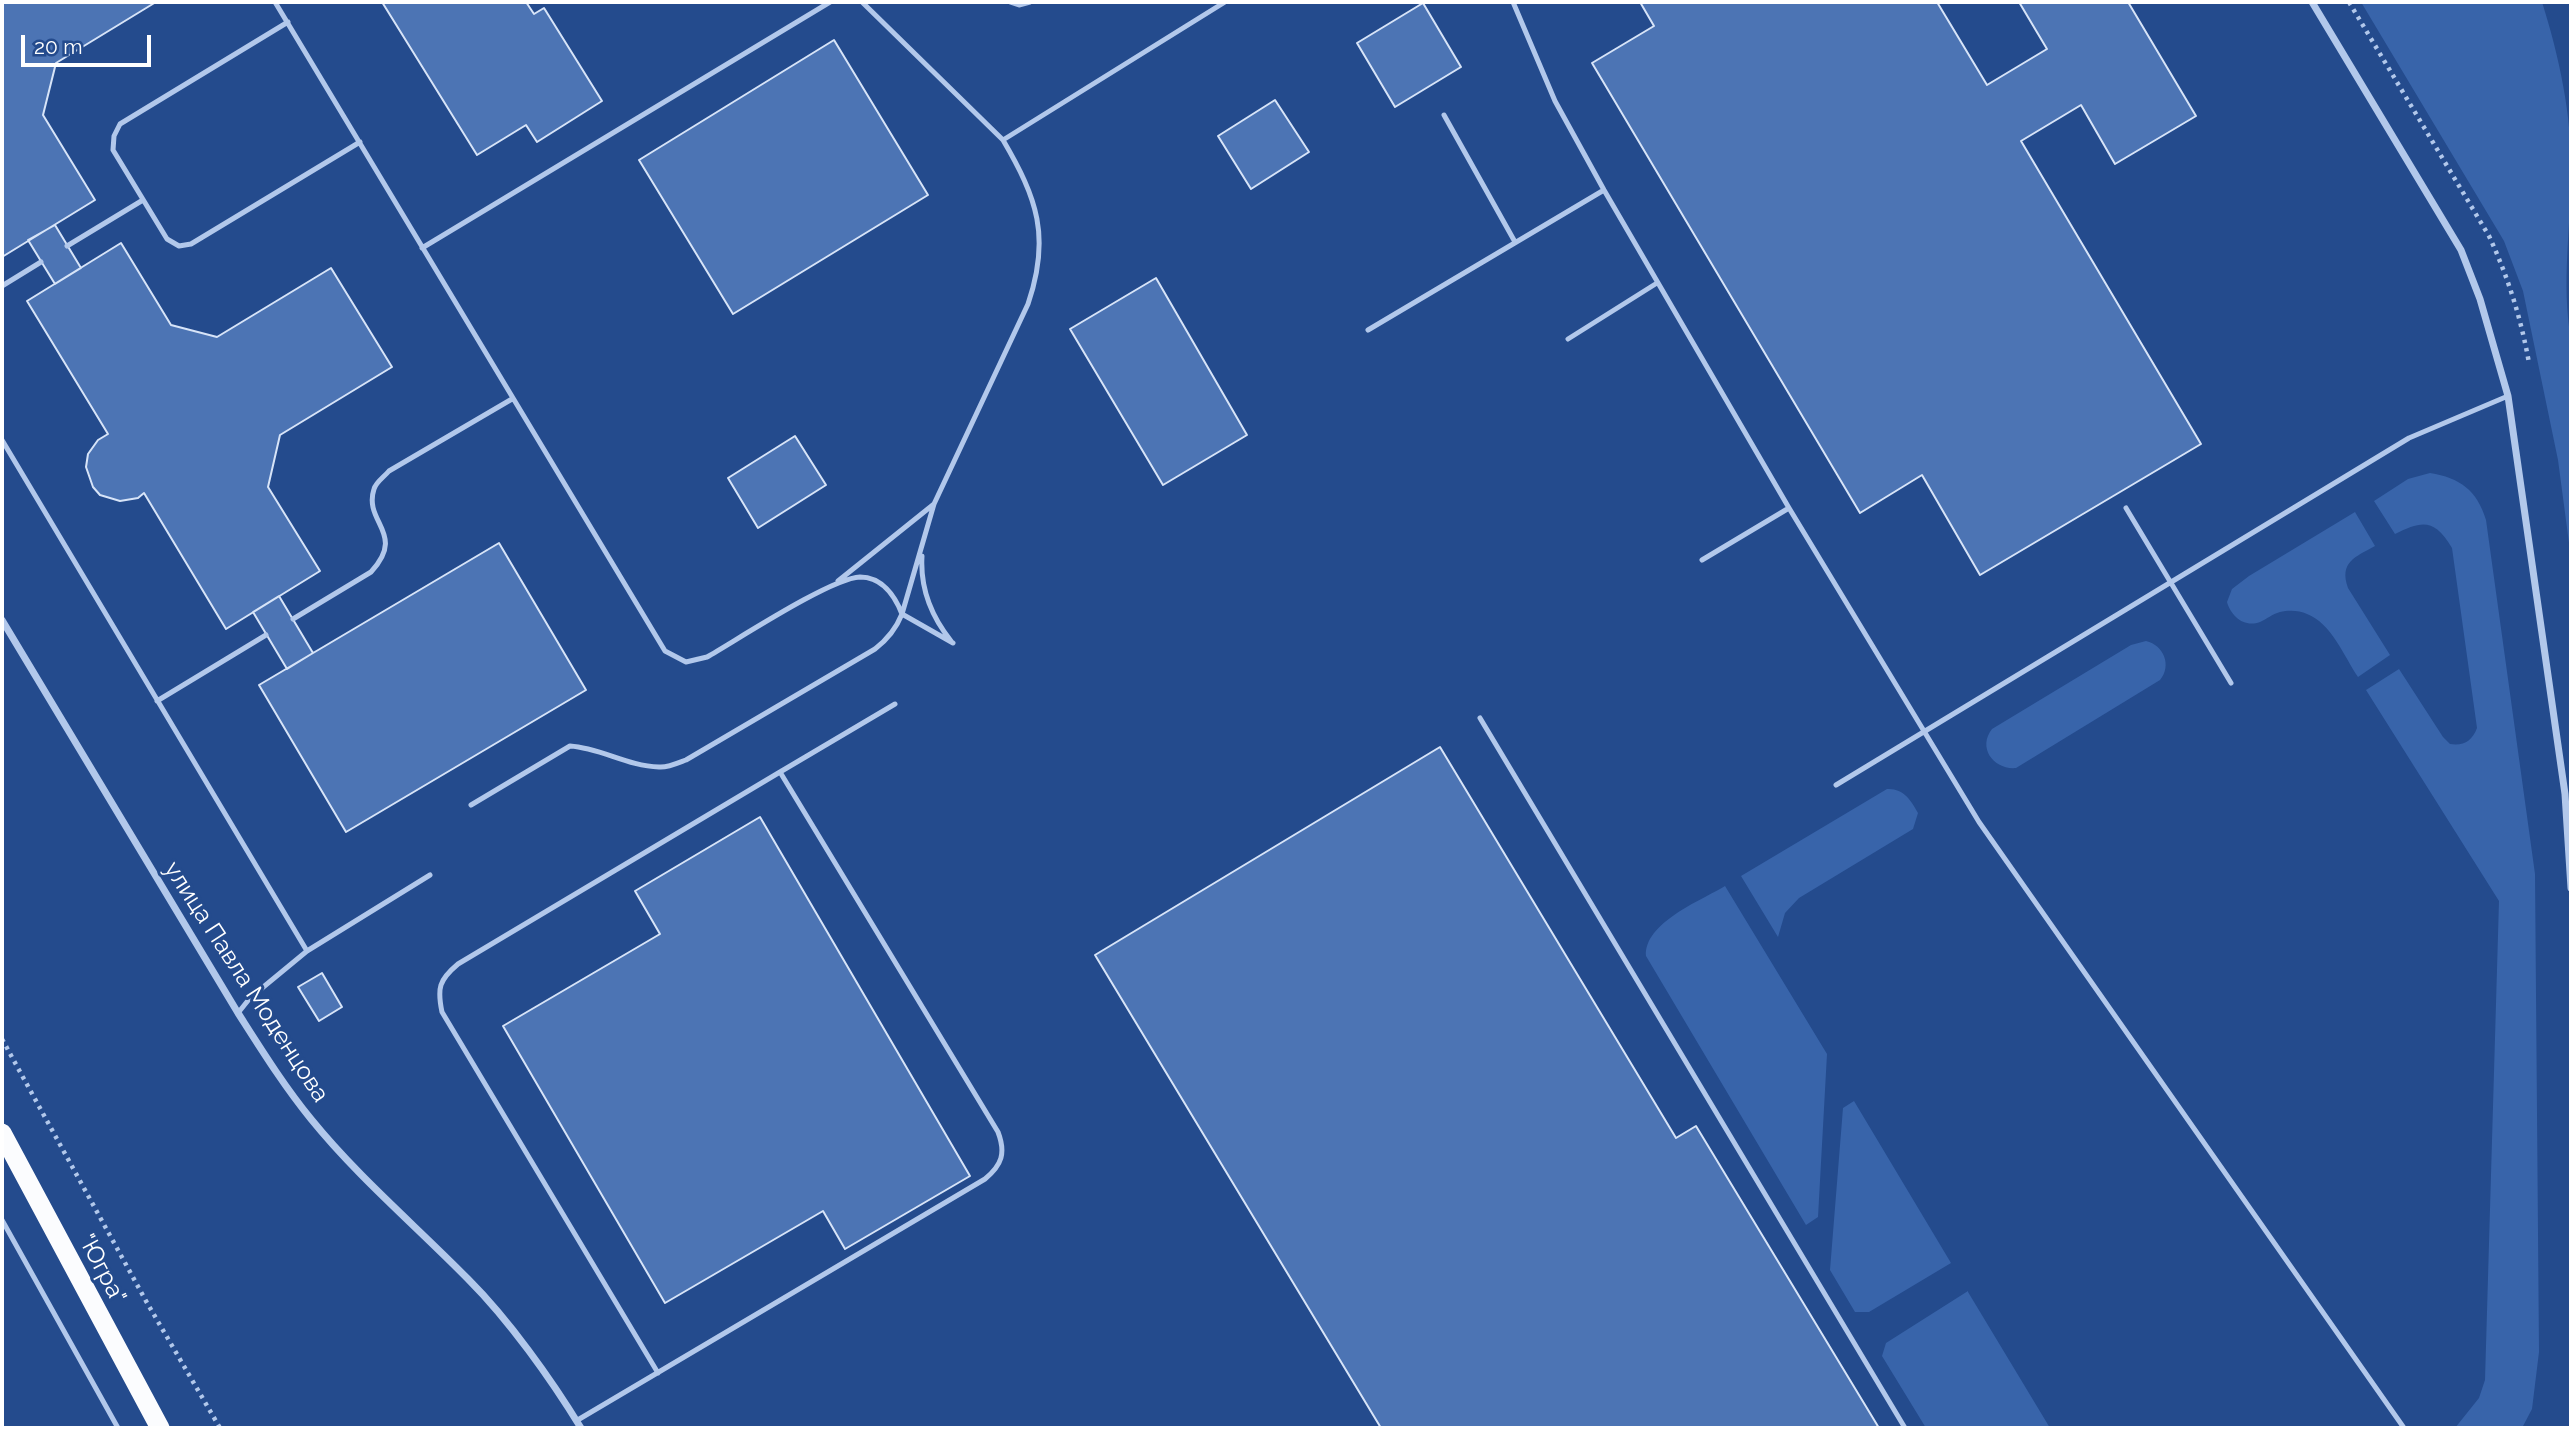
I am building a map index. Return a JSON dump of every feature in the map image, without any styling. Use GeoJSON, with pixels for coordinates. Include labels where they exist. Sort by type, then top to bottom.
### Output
{"type":"FeatureCollection","features":[{"type":"Feature","properties":{"kind":"highway","name":"\"Югра\""},"geometry":{"type":"LineString","coordinates":[[2,1133],[160,1428]]}},
{"type":"Feature","properties":{"kind":"street"},"geometry":{"type":"LineString","coordinates":[[2312,2],[2461,250],[2484,309],[2508,396],[2565,794],[2571,888]]}},
{"type":"Feature","properties":{"kind":"street","name":"улица Павла Моденцова"},"geometry":{"type":"LineString","coordinates":[[2,620],[238,1013],[311,1119],[346,1158],[471,1281],[526,1348],[579,1424]]}},
{"type":"Feature","properties":{"kind":"lane"},"geometry":{"type":"LineString","coordinates":[[275,2],[664,651],[686,662],[707,657],[836,583],[934,504]]}},
{"type":"Feature","properties":{"kind":"lane"},"geometry":{"type":"LineString","coordinates":[[422,248],[830,2]]}},
{"type":"Feature","properties":{"kind":"lane"},"geometry":{"type":"LineString","coordinates":[[471,806],[570,747],[588,748],[626,762],[661,768],[686,760],[875,649],[898,626],[934,504],[1028,303],[1038,276],[1038,224],[1032,196],[1003,139],[862,2]]}},
{"type":"Feature","properties":{"kind":"lane"},"geometry":{"type":"LineString","coordinates":[[1010,2],[1019,5],[1030,2]]}},
{"type":"Feature","properties":{"kind":"lane"},"geometry":{"type":"LineString","coordinates":[[1003,139],[1225,2]]}},
{"type":"Feature","properties":{"kind":"lane"},"geometry":{"type":"LineString","coordinates":[[1513,2],[1555,101],[1604,191],[1789,508],[1979,822],[2404,1428]]}},
{"type":"Feature","properties":{"kind":"lane"},"geometry":{"type":"LineString","coordinates":[[288,22],[120,124],[114,136],[113,150],[167,239],[179,246],[191,244],[360,142]]}},
{"type":"Feature","properties":{"kind":"lane"},"geometry":{"type":"LineString","coordinates":[[1444,115],[1515,242]]}},
{"type":"Feature","properties":{"kind":"lane"},"geometry":{"type":"LineString","coordinates":[[1368,330],[1604,191]]}},
{"type":"Feature","properties":{"kind":"lane"},"geometry":{"type":"LineString","coordinates":[[67,246],[143,200]]}},
{"type":"Feature","properties":{"kind":"lane"},"geometry":{"type":"LineString","coordinates":[[2,286],[41,262]]}},
{"type":"Feature","properties":{"kind":"lane"},"geometry":{"type":"LineString","coordinates":[[1569,339],[1578,330],[1657,283]]}},
{"type":"Feature","properties":{"kind":"lane"},"geometry":{"type":"LineString","coordinates":[[1836,785],[2409,438],[2508,396]]}},
{"type":"Feature","properties":{"kind":"lane"},"geometry":{"type":"LineString","coordinates":[[293,619],[371,572],[381,561],[386,549],[385,534],[373,499],[375,486],[388,471],[512,398]]}},
{"type":"Feature","properties":{"kind":"lane"},"geometry":{"type":"LineString","coordinates":[[2,440],[307,951]]}},
{"type":"Feature","properties":{"kind":"lane"},"geometry":{"type":"LineString","coordinates":[[1702,560],[1789,508]]}},
{"type":"Feature","properties":{"kind":"lane"},"geometry":{"type":"LineString","coordinates":[[2126,508],[2231,683]]}},
{"type":"Feature","properties":{"kind":"lane"},"geometry":{"type":"LineString","coordinates":[[836,583],[861,577],[877,581],[893,594],[902,614],[953,643],[927,600],[922,581],[922,546]]}},
{"type":"Feature","properties":{"kind":"lane"},"geometry":{"type":"LineString","coordinates":[[157,701],[267,635]]}},
{"type":"Feature","properties":{"kind":"lane"},"geometry":{"type":"LineString","coordinates":[[658,1373],[442,1012],[438,993],[446,975],[458,964],[895,704]]}},
{"type":"Feature","properties":{"kind":"lane"},"geometry":{"type":"LineString","coordinates":[[1480,718],[1905,1428]]}},
{"type":"Feature","properties":{"kind":"lane"},"geometry":{"type":"LineString","coordinates":[[579,1424],[658,1373],[985,1180],[997,1169],[1002,1158],[1003,1146],[998,1132],[780,772]]}},
{"type":"Feature","properties":{"kind":"lane"},"geometry":{"type":"LineString","coordinates":[[238,1013],[250,998],[307,951],[430,875]]}},
{"type":"Feature","properties":{"kind":"lane"},"geometry":{"type":"LineString","coordinates":[[2,1220],[118,1428]]}},
{"type":"Feature","properties":{"kind":"path"},"geometry":{"type":"LineString","coordinates":[[2,1039],[146,1301],[220,1428]]}},
{"type":"Feature","properties":{"kind":"shaded area"},"geometry":{"type":"Polygon","coordinates":[[[2361,2],[2542,2],[2563,86],[2571,151],[2567,297],[2571,339],[2571,558],[2558,460],[2523,291],[2504,241],[2361,2]]]}},
{"type":"Feature","properties":{"kind":"shaded area"},"geometry":{"type":"Polygon","coordinates":[[[2430,473],[2450,478],[2466,487],[2478,501],[2486,520],[2535,874],[2539,1352],[2532,1409],[2522,1428],[2455,1428],[2479,1398],[2485,1380],[2499,901],[2366,690],[2399,669],[2450,744],[2467,742],[2477,728],[2452,548],[2439,531],[2427,525],[2413,526],[2395,534],[2374,501],[2408,479],[2430,473]]]}},
{"type":"Feature","properties":{"kind":"shaded area"},"geometry":{"type":"Polygon","coordinates":[[[2355,512],[2375,546],[2347,566],[2348,588],[2390,655],[2358,677],[2330,632],[2316,618],[2301,612],[2286,611],[2260,622],[2249,623],[2239,620],[2227,602],[2232,589],[2249,576],[2355,512]]]}},
{"type":"Feature","properties":{"kind":"shaded area"},"geometry":{"type":"Polygon","coordinates":[[[2146,641],[2162,651],[2166,663],[2160,680],[2016,768],[2001,765],[1990,756],[1986,743],[1992,729],[2131,645],[2146,641]]]}},
{"type":"Feature","properties":{"kind":"shaded area"},"geometry":{"type":"Polygon","coordinates":[[[1887,789],[1898,790],[1906,796],[1918,813],[1913,829],[1799,898],[1785,913],[1778,937],[1741,876],[1887,789]]]}},
{"type":"Feature","properties":{"kind":"shaded area"},"geometry":{"type":"Polygon","coordinates":[[[1725,886],[1827,1054],[1818,1217],[1806,1225],[1646,956],[1654,933],[1664,923],[1725,886]]]}},
{"type":"Feature","properties":{"kind":"shaded area"},"geometry":{"type":"Polygon","coordinates":[[[1854,1101],[1951,1263],[1869,1312],[1855,1312],[1830,1270],[1843,1108],[1854,1101]]]}},
{"type":"Feature","properties":{"kind":"shaded area"},"geometry":{"type":"Polygon","coordinates":[[[1968,1291],[2050,1428],[1926,1428],[1882,1356],[1886,1343],[1968,1291]]]}},
{"type":"Feature","properties":{"kind":"building"},"geometry":{"type":"Polygon","coordinates":[[[2,2],[156,2],[56,63],[43,115],[95,200],[2,257],[2,2]]]}},
{"type":"Feature","properties":{"kind":"building"},"geometry":{"type":"Polygon","coordinates":[[[382,2],[526,2],[534,14],[544,8],[602,101],[537,142],[526,125],[477,155],[382,2]]]}},
{"type":"Feature","properties":{"kind":"building"},"geometry":{"type":"Polygon","coordinates":[[[1640,2],[1937,2],[1987,85],[2047,49],[2019,2],[2128,2],[2196,116],[2115,164],[2081,105],[2021,141],[2201,444],[1980,575],[1922,475],[1860,513],[1592,63],[1654,26],[1640,2]]]}},
{"type":"Feature","properties":{"kind":"building"},"geometry":{"type":"Polygon","coordinates":[[[1423,3],[1461,67],[1395,107],[1357,43],[1423,3]]]}},
{"type":"Feature","properties":{"kind":"building"},"geometry":{"type":"Polygon","coordinates":[[[834,40],[928,195],[733,314],[639,160],[834,40]]]}},
{"type":"Feature","properties":{"kind":"building"},"geometry":{"type":"Polygon","coordinates":[[[1275,100],[1309,152],[1251,189],[1218,136],[1275,100]]]}},
{"type":"Feature","properties":{"kind":"building"},"geometry":{"type":"Polygon","coordinates":[[[55,225],[81,268],[55,284],[28,240],[55,225]]]}},
{"type":"Feature","properties":{"kind":"building"},"geometry":{"type":"Polygon","coordinates":[[[121,243],[171,325],[217,337],[331,268],[392,367],[280,435],[268,487],[320,571],[226,629],[144,493],[138,498],[120,501],[100,495],[93,487],[86,467],[88,454],[98,440],[108,434],[27,301],[121,243]]]}},
{"type":"Feature","properties":{"kind":"building"},"geometry":{"type":"Polygon","coordinates":[[[1156,278],[1247,435],[1163,485],[1070,329],[1156,278]]]}},
{"type":"Feature","properties":{"kind":"building"},"geometry":{"type":"Polygon","coordinates":[[[795,436],[826,485],[758,528],[728,478],[795,436]]]}},
{"type":"Feature","properties":{"kind":"building"},"geometry":{"type":"Polygon","coordinates":[[[499,543],[586,690],[346,832],[259,685],[499,543]]]}},
{"type":"Feature","properties":{"kind":"building"},"geometry":{"type":"Polygon","coordinates":[[[279,596],[313,653],[287,669],[253,612],[279,596]]]}},
{"type":"Feature","properties":{"kind":"building"},"geometry":{"type":"Polygon","coordinates":[[[1440,747],[1676,1138],[1696,1126],[1879,1428],[1381,1428],[1095,955],[1440,747]]]}},
{"type":"Feature","properties":{"kind":"building"},"geometry":{"type":"Polygon","coordinates":[[[760,817],[970,1176],[845,1249],[823,1211],[665,1303],[503,1026],[660,934],[635,891],[760,817]]]}},
{"type":"Feature","properties":{"kind":"building"},"geometry":{"type":"Polygon","coordinates":[[[322,973],[342,1007],[319,1021],[298,987],[322,973]]]}}]}
